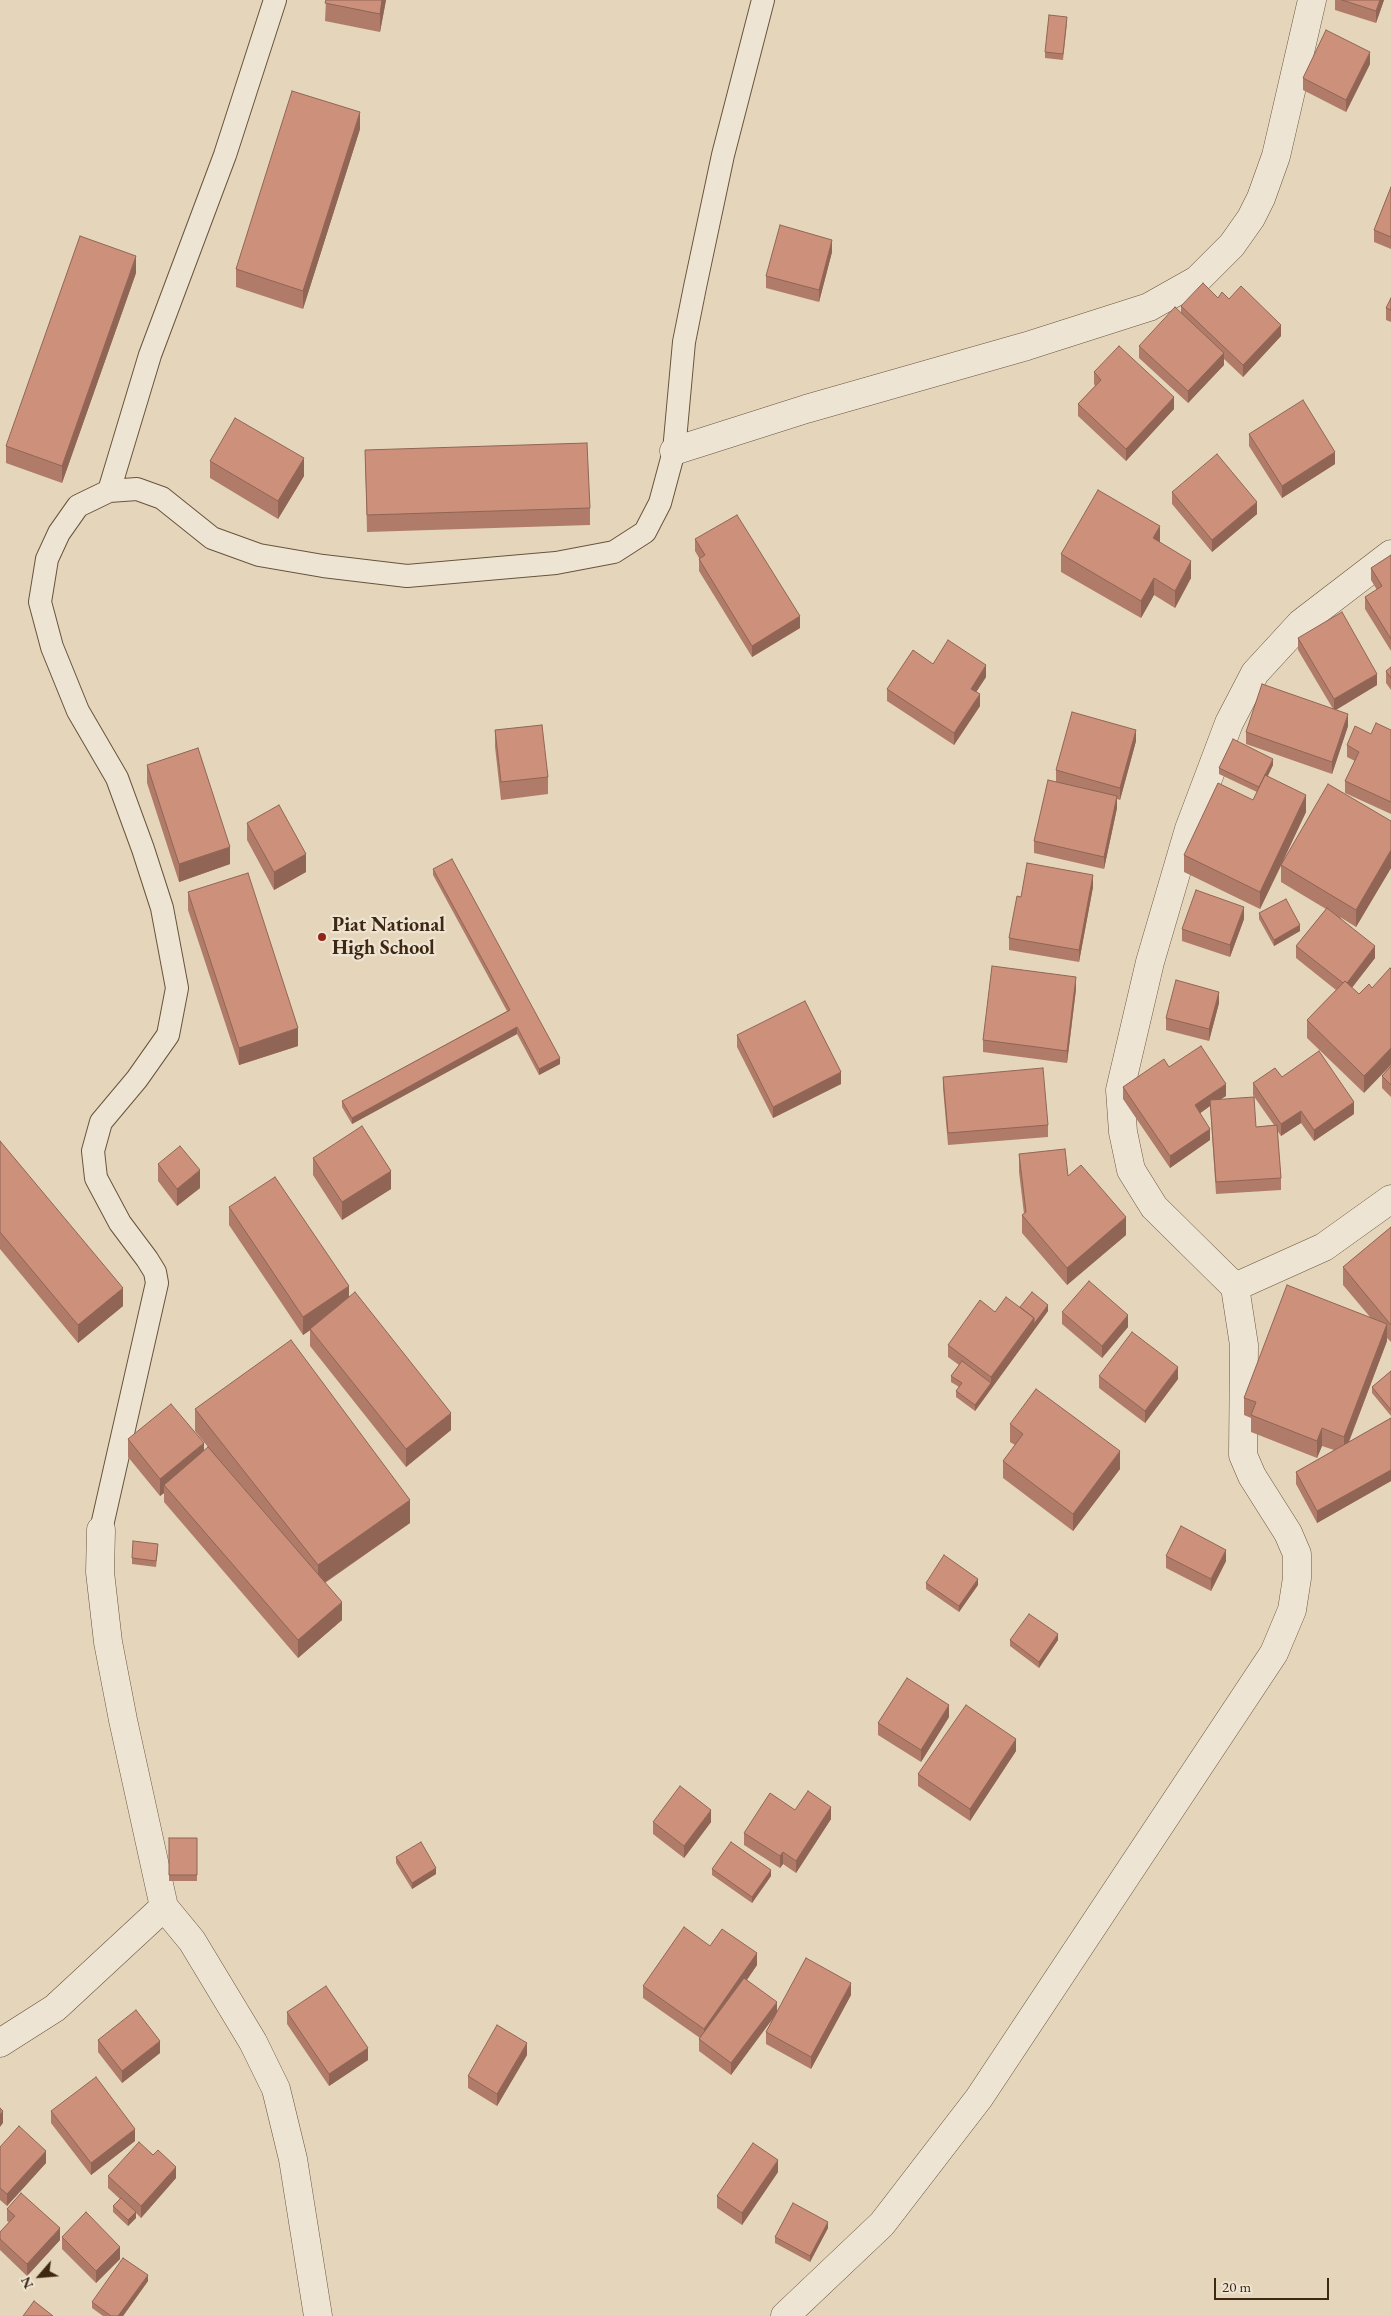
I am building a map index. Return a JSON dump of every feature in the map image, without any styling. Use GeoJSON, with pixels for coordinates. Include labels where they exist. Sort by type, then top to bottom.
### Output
{"type":"FeatureCollection","features":[{"type":"Feature","properties":{"kind":"street"},"geometry":{"type":"LineString","coordinates":[[674,450],[806,409],[1026,346],[1149,307],[1197,280],[1232,244],[1251,218],[1261,198],[1276,156],[1312,0]]}},
{"type":"Feature","properties":{"kind":"street"},"geometry":{"type":"LineString","coordinates":[[785,2316],[882,2224],[980,2098],[1274,1653],[1292,1610],[1297,1578],[1296,1554],[1288,1533],[1252,1476],[1243,1455],[1244,1345],[1235,1286],[1154,1207],[1132,1170],[1123,1132],[1120,1090],[1150,962],[1189,829],[1229,723],[1255,673],[1301,623],[1391,554]]}},
{"type":"Feature","properties":{"kind":"street"},"geometry":{"type":"LineString","coordinates":[[1235,1286],[1324,1247],[1391,1199]]}},
{"type":"Feature","properties":{"kind":"street"},"geometry":{"type":"LineString","coordinates":[[101,1530],[100,1572],[108,1642],[123,1720],[164,1906],[192,1941],[253,2042],[276,2089],[293,2159],[318,2316]]}},
{"type":"Feature","properties":{"kind":"street"},"geometry":{"type":"LineString","coordinates":[[0,2043],[55,2008],[164,1906]]}},
{"type":"Feature","properties":{"kind":"lane"},"geometry":{"type":"LineString","coordinates":[[109,491],[150,355],[225,156],[275,0]]}},
{"type":"Feature","properties":{"kind":"lane"},"geometry":{"type":"LineString","coordinates":[[101,1530],[157,1283],[147,1259],[120,1223],[96,1178],[93,1150],[101,1122],[137,1079],[168,1035],[177,988],[162,908],[117,778],[78,711],[52,647],[40,602],[47,559],[59,533],[78,506],[109,491],[137,489],[162,498],[212,538],[259,555],[323,566],[407,576],[556,563],[614,552],[645,532],[660,503],[674,450],[684,342],[693,296],[723,155],[763,0]]}},
{"type":"Feature","properties":{"kind":"building"},"geometry":{"type":"Polygon","coordinates":[[[326,0],[382,0],[380,14],[325,3],[326,0]]]}},
{"type":"Feature","properties":{"kind":"building"},"geometry":{"type":"Polygon","coordinates":[[[1342,0],[1380,0],[1376,11],[1342,0]]]}},
{"type":"Feature","properties":{"kind":"building"},"geometry":{"type":"Polygon","coordinates":[[[1049,15],[1067,17],[1063,54],[1045,52],[1049,15]]]}},
{"type":"Feature","properties":{"kind":"building"},"geometry":{"type":"Polygon","coordinates":[[[1326,30],[1370,52],[1346,100],[1303,78],[1326,30]]]}},
{"type":"Feature","properties":{"kind":"building"},"geometry":{"type":"Polygon","coordinates":[[[292,91],[360,112],[303,291],[236,269],[292,91]]]}},
{"type":"Feature","properties":{"kind":"building"},"geometry":{"type":"Polygon","coordinates":[[[1391,187],[1391,237],[1374,230],[1391,187]]]}},
{"type":"Feature","properties":{"kind":"building"},"geometry":{"type":"Polygon","coordinates":[[[780,225],[832,240],[819,290],[766,276],[780,225]]]}},
{"type":"Feature","properties":{"kind":"building"},"geometry":{"type":"Polygon","coordinates":[[[80,236],[136,256],[62,466],[6,446],[80,236]]]}},
{"type":"Feature","properties":{"kind":"building"},"geometry":{"type":"Polygon","coordinates":[[[1203,283],[1218,298],[1222,292],[1229,299],[1241,286],[1281,325],[1243,365],[1181,306],[1203,283]]]}},
{"type":"Feature","properties":{"kind":"building"},"geometry":{"type":"Polygon","coordinates":[[[1391,298],[1391,310],[1386,308],[1391,298]]]}},
{"type":"Feature","properties":{"kind":"building"},"geometry":{"type":"Polygon","coordinates":[[[1175,307],[1224,353],[1188,391],[1139,346],[1175,307]]]}},
{"type":"Feature","properties":{"kind":"building"},"geometry":{"type":"Polygon","coordinates":[[[1119,346],[1174,397],[1126,449],[1078,404],[1101,380],[1094,372],[1119,346]]]}},
{"type":"Feature","properties":{"kind":"building"},"geometry":{"type":"Polygon","coordinates":[[[1303,400],[1335,452],[1282,486],[1249,434],[1303,400]]]}},
{"type":"Feature","properties":{"kind":"building"},"geometry":{"type":"Polygon","coordinates":[[[235,418],[304,458],[278,501],[210,461],[235,418]]]}},
{"type":"Feature","properties":{"kind":"building"},"geometry":{"type":"Polygon","coordinates":[[[587,443],[590,508],[367,515],[365,450],[587,443]]]}},
{"type":"Feature","properties":{"kind":"building"},"geometry":{"type":"Polygon","coordinates":[[[1217,454],[1257,502],[1212,540],[1172,492],[1217,454]]]}},
{"type":"Feature","properties":{"kind":"building"},"geometry":{"type":"Polygon","coordinates":[[[1098,490],[1160,526],[1153,538],[1191,561],[1175,591],[1154,578],[1141,601],[1061,554],[1098,490]]]}},
{"type":"Feature","properties":{"kind":"building"},"geometry":{"type":"Polygon","coordinates":[[[737,515],[800,616],[752,646],[699,559],[705,555],[695,539],[737,515]]]}},
{"type":"Feature","properties":{"kind":"building"},"geometry":{"type":"Polygon","coordinates":[[[1391,555],[1391,639],[1365,597],[1382,586],[1371,568],[1391,555]]]}},
{"type":"Feature","properties":{"kind":"building"},"geometry":{"type":"Polygon","coordinates":[[[1342,612],[1377,674],[1334,699],[1298,638],[1342,612]]]}},
{"type":"Feature","properties":{"kind":"building"},"geometry":{"type":"Polygon","coordinates":[[[948,640],[986,665],[971,689],[980,694],[954,733],[887,689],[913,650],[933,664],[948,640]]]}},
{"type":"Feature","properties":{"kind":"building"},"geometry":{"type":"Polygon","coordinates":[[[1391,667],[1391,678],[1386,671],[1391,667]]]}},
{"type":"Feature","properties":{"kind":"building"},"geometry":{"type":"Polygon","coordinates":[[[1262,684],[1348,714],[1332,762],[1246,732],[1262,684]]]}},
{"type":"Feature","properties":{"kind":"building"},"geometry":{"type":"Polygon","coordinates":[[[1072,712],[1136,730],[1120,788],[1056,770],[1072,712]]]}},
{"type":"Feature","properties":{"kind":"building"},"geometry":{"type":"Polygon","coordinates":[[[1376,723],[1391,730],[1391,802],[1345,781],[1359,752],[1347,745],[1355,726],[1371,734],[1376,723]]]}},
{"type":"Feature","properties":{"kind":"building"},"geometry":{"type":"Polygon","coordinates":[[[542,725],[548,777],[501,782],[495,730],[542,725]]]}},
{"type":"Feature","properties":{"kind":"building"},"geometry":{"type":"Polygon","coordinates":[[[1233,739],[1273,759],[1259,787],[1219,768],[1233,739]]]}},
{"type":"Feature","properties":{"kind":"building"},"geometry":{"type":"Polygon","coordinates":[[[198,748],[230,847],[179,864],[147,765],[198,748]]]}},
{"type":"Feature","properties":{"kind":"building"},"geometry":{"type":"Polygon","coordinates":[[[1265,775],[1306,795],[1260,892],[1184,855],[1218,783],[1253,800],[1265,775]]]}},
{"type":"Feature","properties":{"kind":"building"},"geometry":{"type":"Polygon","coordinates":[[[1048,780],[1117,796],[1104,857],[1034,841],[1048,780]]]}},
{"type":"Feature","properties":{"kind":"building"},"geometry":{"type":"Polygon","coordinates":[[[1328,784],[1391,821],[1391,850],[1356,910],[1281,865],[1328,784]]]}},
{"type":"Feature","properties":{"kind":"building"},"geometry":{"type":"Polygon","coordinates":[[[279,805],[306,854],[274,872],[247,823],[279,805]]]}},
{"type":"Feature","properties":{"kind":"building"},"geometry":{"type":"Polygon","coordinates":[[[452,859],[560,1058],[539,1069],[517,1027],[352,1118],[342,1101],[510,1010],[433,869],[452,859]]]}},
{"type":"Feature","properties":{"kind":"building"},"geometry":{"type":"Polygon","coordinates":[[[1027,863],[1093,875],[1079,950],[1009,938],[1017,896],[1021,897],[1027,863]]]}},
{"type":"Feature","properties":{"kind":"building"},"geometry":{"type":"Polygon","coordinates":[[[248,873],[298,1028],[239,1048],[188,892],[248,873]]]}},
{"type":"Feature","properties":{"kind":"building"},"geometry":{"type":"Polygon","coordinates":[[[1196,890],[1244,907],[1230,945],[1182,929],[1196,890]]]}},
{"type":"Feature","properties":{"kind":"building"},"geometry":{"type":"Polygon","coordinates":[[[1286,899],[1300,925],[1274,940],[1259,913],[1286,899]]]}},
{"type":"Feature","properties":{"kind":"building"},"geometry":{"type":"Polygon","coordinates":[[[1327,908],[1375,946],[1347,983],[1345,981],[1343,983],[1296,946],[1327,908]]]}},
{"type":"Feature","properties":{"kind":"building"},"geometry":{"type":"Polygon","coordinates":[[[992,966],[1076,977],[1067,1051],[983,1040],[992,966]]]}},
{"type":"Feature","properties":{"kind":"building"},"geometry":{"type":"Polygon","coordinates":[[[1390,968],[1391,1048],[1364,1076],[1307,1020],[1345,981],[1359,994],[1369,984],[1372,988],[1390,968]]]}},
{"type":"Feature","properties":{"kind":"building"},"geometry":{"type":"Polygon","coordinates":[[[1176,980],[1219,992],[1209,1029],[1166,1018],[1176,980]]]}},
{"type":"Feature","properties":{"kind":"building"},"geometry":{"type":"Polygon","coordinates":[[[805,1001],[841,1072],[773,1107],[737,1035],[805,1001]]]}},
{"type":"Feature","properties":{"kind":"building"},"geometry":{"type":"Polygon","coordinates":[[[1201,1046],[1226,1084],[1195,1105],[1210,1129],[1170,1156],[1123,1087],[1164,1059],[1169,1067],[1201,1046]]]}},
{"type":"Feature","properties":{"kind":"building"},"geometry":{"type":"Polygon","coordinates":[[[1319,1051],[1354,1102],[1314,1130],[1301,1111],[1281,1124],[1253,1083],[1275,1068],[1282,1077],[1319,1051]]]}},
{"type":"Feature","properties":{"kind":"building"},"geometry":{"type":"Polygon","coordinates":[[[1391,1066],[1391,1085],[1382,1076],[1391,1066]]]}},
{"type":"Feature","properties":{"kind":"building"},"geometry":{"type":"Polygon","coordinates":[[[1043,1068],[1048,1125],[948,1133],[943,1077],[1043,1068]]]}},
{"type":"Feature","properties":{"kind":"building"},"geometry":{"type":"Polygon","coordinates":[[[1254,1097],[1256,1127],[1277,1125],[1281,1178],[1216,1182],[1210,1100],[1254,1097]]]}},
{"type":"Feature","properties":{"kind":"building"},"geometry":{"type":"Polygon","coordinates":[[[362,1126],[391,1171],[342,1202],[313,1158],[362,1126]]]}},
{"type":"Feature","properties":{"kind":"building"},"geometry":{"type":"Polygon","coordinates":[[[0,1141],[123,1288],[78,1325],[0,1232],[0,1141]]]}},
{"type":"Feature","properties":{"kind":"building"},"geometry":{"type":"Polygon","coordinates":[[[180,1146],[200,1170],[177,1189],[158,1164],[180,1146]]]}},
{"type":"Feature","properties":{"kind":"building"},"geometry":{"type":"Polygon","coordinates":[[[1065,1149],[1068,1176],[1081,1165],[1126,1217],[1067,1268],[1022,1215],[1026,1212],[1019,1154],[1065,1149]]]}},
{"type":"Feature","properties":{"kind":"building"},"geometry":{"type":"Polygon","coordinates":[[[275,1177],[349,1286],[303,1317],[229,1207],[275,1177]]]}},
{"type":"Feature","properties":{"kind":"building"},"geometry":{"type":"Polygon","coordinates":[[[1391,1227],[1391,1325],[1343,1267],[1391,1227]]]}},
{"type":"Feature","properties":{"kind":"building"},"geometry":{"type":"Polygon","coordinates":[[[1089,1281],[1128,1315],[1102,1346],[1062,1312],[1089,1281]]]}},
{"type":"Feature","properties":{"kind":"building"},"geometry":{"type":"Polygon","coordinates":[[[1287,1285],[1387,1324],[1344,1437],[1322,1428],[1317,1441],[1251,1415],[1256,1402],[1244,1398],[1287,1285]]]}},
{"type":"Feature","properties":{"kind":"building"},"geometry":{"type":"Polygon","coordinates":[[[355,1292],[451,1413],[406,1449],[310,1329],[355,1292]]]}},
{"type":"Feature","properties":{"kind":"building"},"geometry":{"type":"Polygon","coordinates":[[[1032,1292],[1048,1305],[1034,1324],[1034,1318],[1020,1307],[1032,1292]]]}},
{"type":"Feature","properties":{"kind":"building"},"geometry":{"type":"Polygon","coordinates":[[[1006,1297],[1034,1318],[991,1377],[948,1345],[980,1300],[995,1312],[1006,1297]]]}},
{"type":"Feature","properties":{"kind":"building"},"geometry":{"type":"Polygon","coordinates":[[[1132,1332],[1178,1367],[1145,1411],[1099,1376],[1132,1332]]]}},
{"type":"Feature","properties":{"kind":"building"},"geometry":{"type":"Polygon","coordinates":[[[291,1340],[410,1500],[318,1565],[195,1409],[291,1340]]]}},
{"type":"Feature","properties":{"kind":"building"},"geometry":{"type":"Polygon","coordinates":[[[962,1361],[991,1383],[975,1405],[956,1391],[962,1383],[951,1376],[962,1361]]]}},
{"type":"Feature","properties":{"kind":"building"},"geometry":{"type":"Polygon","coordinates":[[[1391,1371],[1391,1410],[1372,1387],[1391,1371]]]}},
{"type":"Feature","properties":{"kind":"building"},"geometry":{"type":"Polygon","coordinates":[[[1036,1389],[1120,1451],[1073,1514],[1003,1461],[1023,1434],[1010,1424],[1036,1389]]]}},
{"type":"Feature","properties":{"kind":"building"},"geometry":{"type":"Polygon","coordinates":[[[171,1404],[204,1443],[160,1479],[128,1439],[171,1404]]]}},
{"type":"Feature","properties":{"kind":"building"},"geometry":{"type":"Polygon","coordinates":[[[1391,1418],[1391,1470],[1317,1511],[1296,1472],[1391,1418]]]}},
{"type":"Feature","properties":{"kind":"building"},"geometry":{"type":"Polygon","coordinates":[[[208,1447],[342,1602],[298,1640],[164,1485],[208,1447]]]}},
{"type":"Feature","properties":{"kind":"building"},"geometry":{"type":"Polygon","coordinates":[[[1181,1526],[1226,1550],[1211,1579],[1166,1556],[1181,1526]]]}},
{"type":"Feature","properties":{"kind":"building"},"geometry":{"type":"Polygon","coordinates":[[[133,1541],[158,1544],[156,1561],[132,1558],[133,1541]]]}},
{"type":"Feature","properties":{"kind":"building"},"geometry":{"type":"Polygon","coordinates":[[[944,1555],[978,1579],[959,1606],[926,1583],[944,1555]]]}},
{"type":"Feature","properties":{"kind":"building"},"geometry":{"type":"Polygon","coordinates":[[[1029,1614],[1058,1634],[1039,1662],[1010,1640],[1029,1614]]]}},
{"type":"Feature","properties":{"kind":"building"},"geometry":{"type":"Polygon","coordinates":[[[907,1678],[949,1705],[921,1750],[878,1723],[907,1678]]]}},
{"type":"Feature","properties":{"kind":"building"},"geometry":{"type":"Polygon","coordinates":[[[966,1705],[1016,1739],[970,1809],[918,1774],[966,1705]]]}},
{"type":"Feature","properties":{"kind":"building"},"geometry":{"type":"Polygon","coordinates":[[[680,1786],[711,1810],[684,1846],[653,1822],[680,1786]]]}},
{"type":"Feature","properties":{"kind":"building"},"geometry":{"type":"Polygon","coordinates":[[[808,1791],[831,1807],[796,1861],[783,1852],[780,1856],[744,1833],[770,1793],[795,1810],[808,1791]]]}},
{"type":"Feature","properties":{"kind":"building"},"geometry":{"type":"Polygon","coordinates":[[[169,1838],[197,1838],[197,1875],[169,1875],[169,1838]]]}},
{"type":"Feature","properties":{"kind":"building"},"geometry":{"type":"Polygon","coordinates":[[[421,1842],[436,1868],[412,1883],[396,1857],[421,1842]]]}},
{"type":"Feature","properties":{"kind":"building"},"geometry":{"type":"Polygon","coordinates":[[[731,1842],[771,1870],[752,1897],[712,1869],[731,1842]]]}},
{"type":"Feature","properties":{"kind":"building"},"geometry":{"type":"Polygon","coordinates":[[[684,1927],[710,1946],[722,1929],[757,1953],[704,2029],[643,1986],[684,1927]]]}},
{"type":"Feature","properties":{"kind":"building"},"geometry":{"type":"Polygon","coordinates":[[[806,1958],[851,1983],[811,2057],[766,2032],[806,1958]]]}},
{"type":"Feature","properties":{"kind":"building"},"geometry":{"type":"Polygon","coordinates":[[[744,1978],[777,2002],[731,2063],[699,2039],[744,1978]]]}},
{"type":"Feature","properties":{"kind":"building"},"geometry":{"type":"Polygon","coordinates":[[[326,1986],[368,2048],[329,2074],[287,2012],[326,1986]]]}},
{"type":"Feature","properties":{"kind":"building"},"geometry":{"type":"Polygon","coordinates":[[[136,2010],[160,2041],[122,2071],[98,2040],[136,2010]]]}},
{"type":"Feature","properties":{"kind":"building"},"geometry":{"type":"Polygon","coordinates":[[[497,2025],[527,2043],[497,2094],[468,2076],[497,2025]]]}},
{"type":"Feature","properties":{"kind":"building"},"geometry":{"type":"Polygon","coordinates":[[[96,2077],[135,2129],[91,2163],[51,2111],[96,2077]]]}},
{"type":"Feature","properties":{"kind":"building"},"geometry":{"type":"Polygon","coordinates":[[[19,2126],[46,2151],[7,2194],[0,2188],[0,2147],[19,2126]]]}},
{"type":"Feature","properties":{"kind":"building"},"geometry":{"type":"Polygon","coordinates":[[[139,2142],[153,2155],[158,2150],[176,2167],[141,2206],[108,2176],[139,2142]]]}},
{"type":"Feature","properties":{"kind":"building"},"geometry":{"type":"Polygon","coordinates":[[[753,2143],[778,2160],[742,2213],[717,2196],[753,2143]]]}},
{"type":"Feature","properties":{"kind":"building"},"geometry":{"type":"Polygon","coordinates":[[[21,2193],[60,2228],[27,2264],[0,2239],[0,2232],[15,2216],[7,2209],[21,2193]]]}},
{"type":"Feature","properties":{"kind":"building"},"geometry":{"type":"Polygon","coordinates":[[[121,2198],[136,2212],[128,2220],[113,2206],[121,2198]]]}},
{"type":"Feature","properties":{"kind":"building"},"geometry":{"type":"Polygon","coordinates":[[[793,2203],[828,2222],[810,2256],[775,2237],[793,2203]]]}},
{"type":"Feature","properties":{"kind":"building"},"geometry":{"type":"Polygon","coordinates":[[[86,2212],[120,2247],[96,2271],[62,2237],[86,2212]]]}},
{"type":"Feature","properties":{"kind":"building"},"geometry":{"type":"Polygon","coordinates":[[[123,2258],[148,2275],[118,2316],[111,2316],[92,2302],[123,2258]]]}},
{"type":"Feature","properties":{"kind":"building"},"geometry":{"type":"Polygon","coordinates":[[[34,2301],[53,2316],[23,2316],[34,2301]]]}},
{"type":"Feature","properties":{"kind":"place","name":"Piat National High School"},"geometry":{"type":"Point","coordinates":[322,937]}}]}
